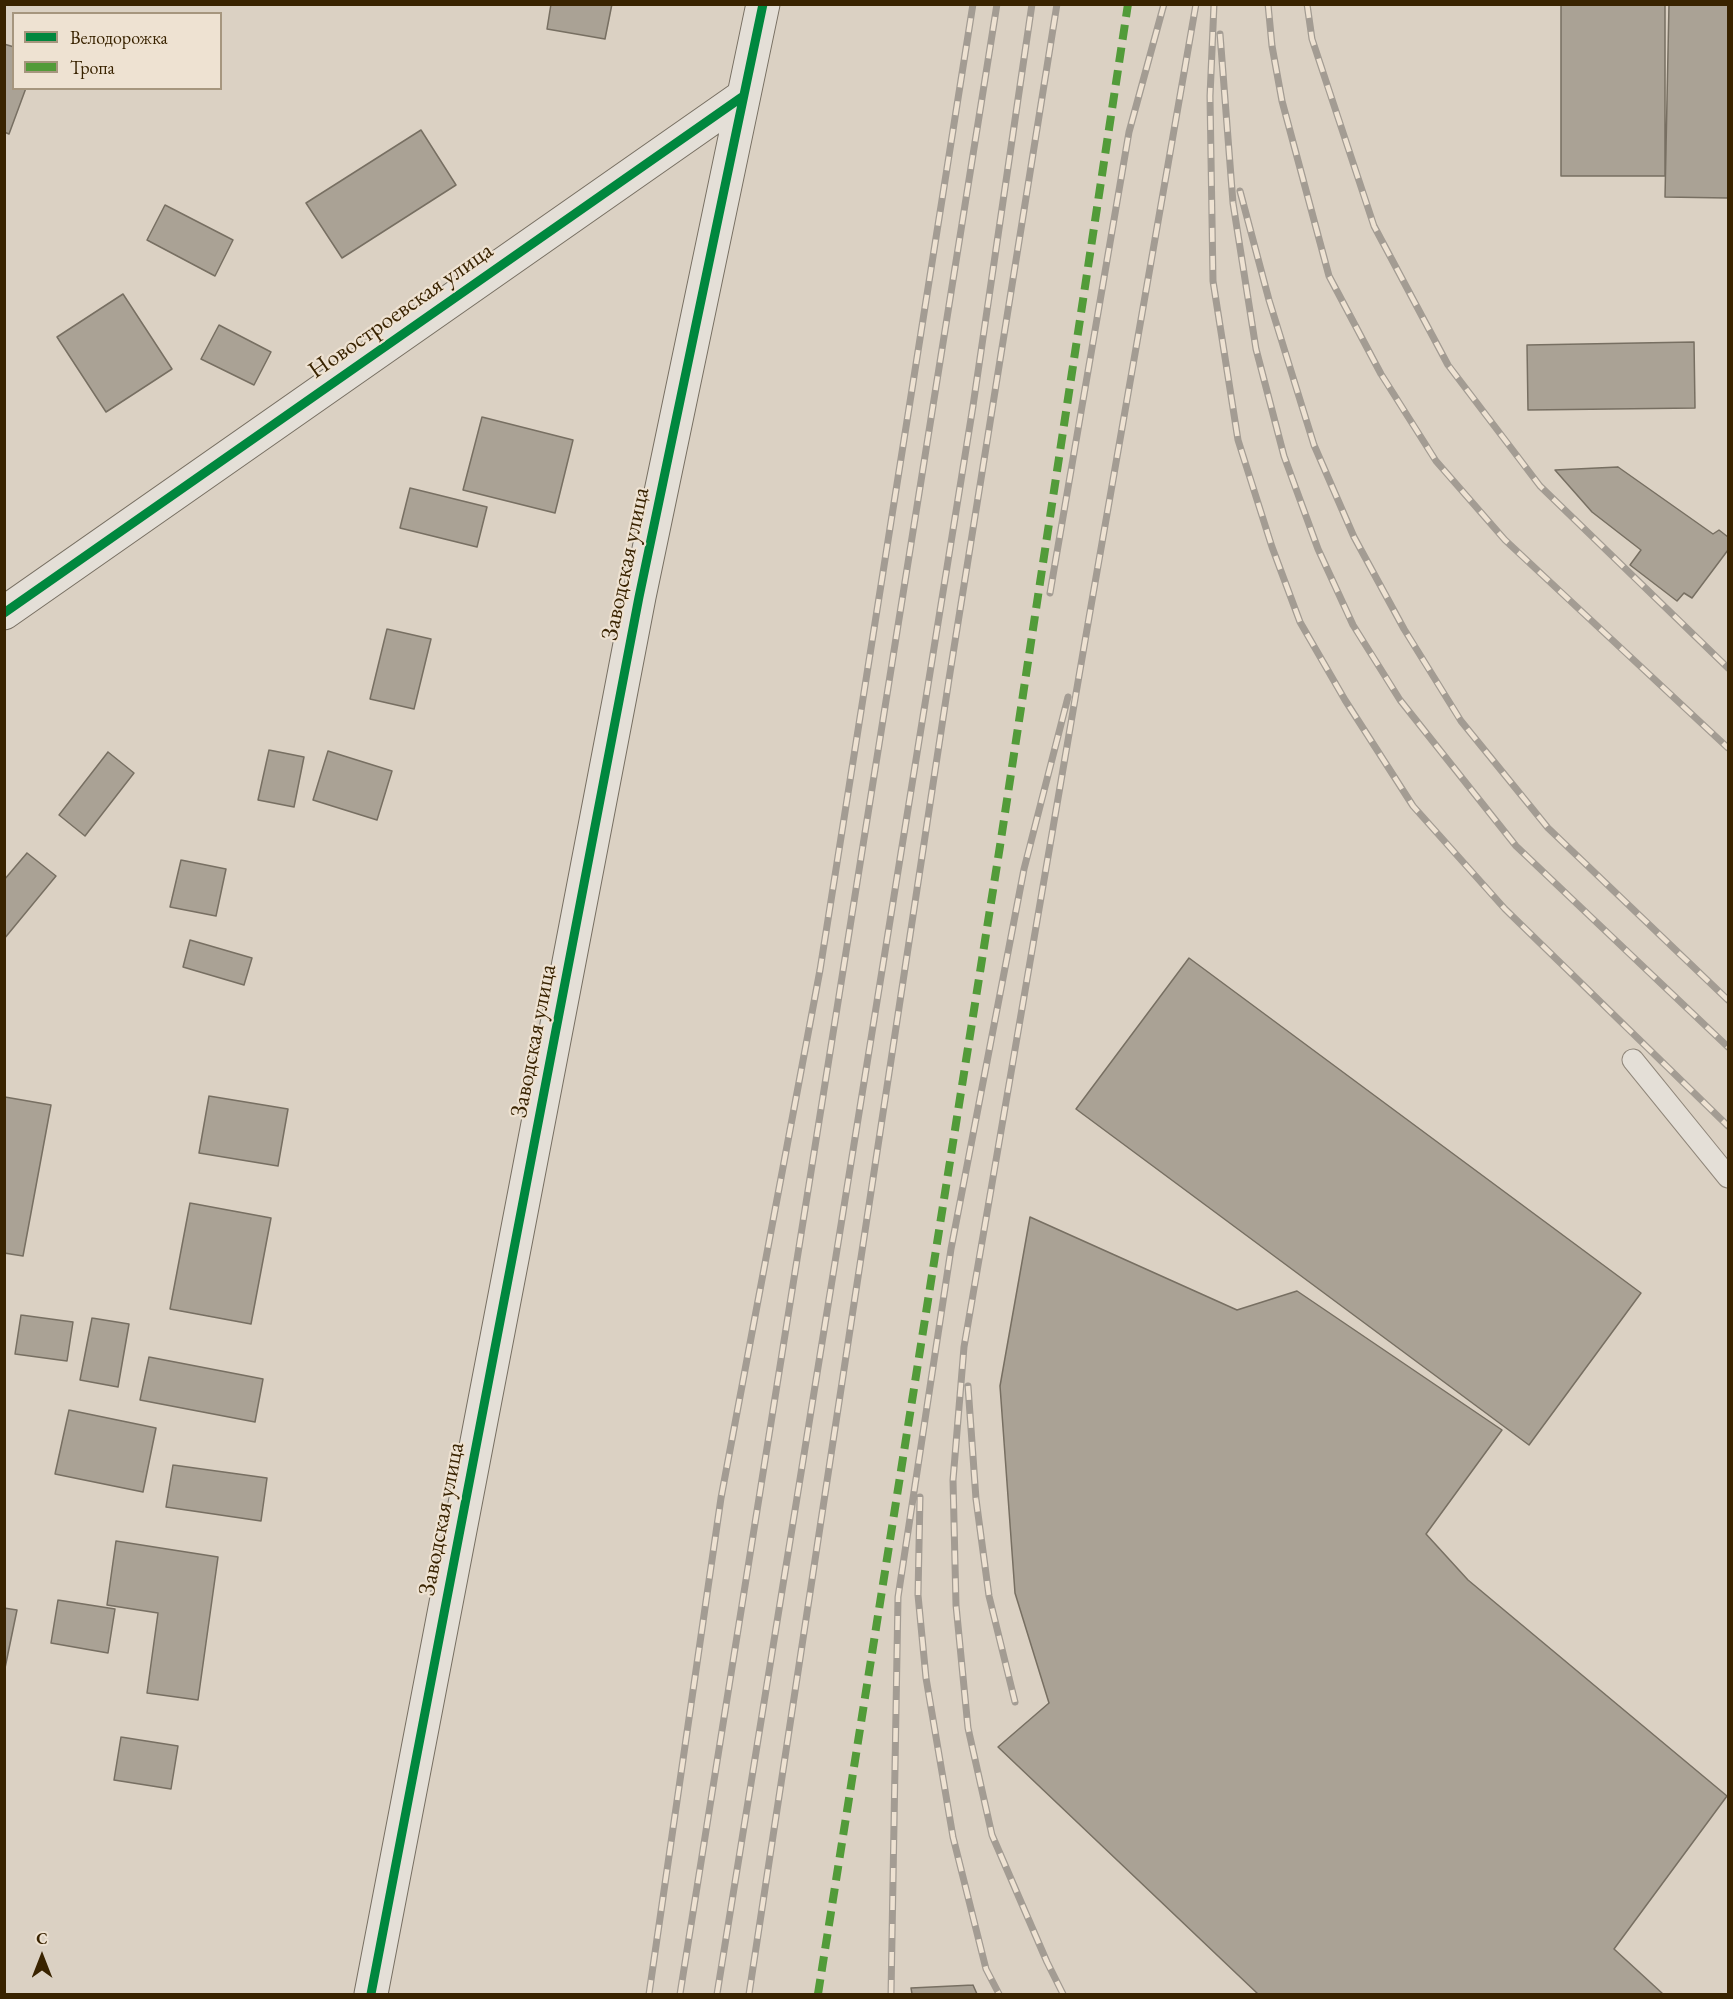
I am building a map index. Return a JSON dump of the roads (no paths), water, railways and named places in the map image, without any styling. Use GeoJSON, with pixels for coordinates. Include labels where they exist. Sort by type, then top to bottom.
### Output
{"type":"FeatureCollection","features":[{"type":"Feature","properties":{"kind":"street"},"geometry":{"type":"LineString","coordinates":[[742,97],[763,4]]}},
{"type":"Feature","properties":{"kind":"street","name":"Новостроевская улица"},"geometry":{"type":"LineString","coordinates":[[4,613],[742,97]]}},
{"type":"Feature","properties":{"kind":"street","name":"Заводская улица"},"geometry":{"type":"LineString","coordinates":[[371,1995],[639,597],[742,97]]}},
{"type":"Feature","properties":{"kind":"lane"},"geometry":{"type":"LineString","coordinates":[[1633,1060],[1728,1177]]}},
{"type":"Feature","properties":{"kind":"railway"},"geometry":{"type":"LineString","coordinates":[[649,1994],[721,1498],[820,970],[973,4]]}},
{"type":"Feature","properties":{"kind":"railway"},"geometry":{"type":"LineString","coordinates":[[680,1994],[997,4]]}},
{"type":"Feature","properties":{"kind":"railway"},"geometry":{"type":"LineString","coordinates":[[717,1994],[973,406],[1032,4]]}},
{"type":"Feature","properties":{"kind":"railway"},"geometry":{"type":"LineString","coordinates":[[749,1994],[949,679],[1057,4]]}},
{"type":"Feature","properties":{"kind":"railway"},"geometry":{"type":"LineString","coordinates":[[1050,593],[1129,132],[1164,4]]}},
{"type":"Feature","properties":{"kind":"railway"},"geometry":{"type":"LineString","coordinates":[[1063,1994],[992,1835],[968,1728],[956,1605],[953,1480],[964,1347],[1196,4]]}},
{"type":"Feature","properties":{"kind":"railway"},"geometry":{"type":"LineString","coordinates":[[1214,4],[1210,96],[1213,281],[1238,440],[1272,547],[1300,622],[1345,700],[1413,806],[1505,909],[1728,1126]]}},
{"type":"Feature","properties":{"kind":"railway"},"geometry":{"type":"LineString","coordinates":[[1268,4],[1272,46],[1282,101],[1329,276],[1381,374],[1436,461],[1505,540],[1728,748]]}},
{"type":"Feature","properties":{"kind":"railway"},"geometry":{"type":"LineString","coordinates":[[1307,4],[1312,39],[1374,226],[1448,365],[1540,486],[1728,668]]}},
{"type":"Feature","properties":{"kind":"railway"},"geometry":{"type":"LineString","coordinates":[[1220,34],[1233,203],[1256,349],[1284,456],[1318,549],[1353,625],[1400,700],[1516,846],[1728,1047]]}},
{"type":"Feature","properties":{"kind":"railway"},"geometry":{"type":"LineString","coordinates":[[1240,191],[1269,300],[1314,445],[1354,537],[1404,629],[1461,721],[1548,828],[1728,1000]]}},
{"type":"Feature","properties":{"kind":"railway"},"geometry":{"type":"LineString","coordinates":[[891,1994],[898,1597],[951,1249],[1024,869],[1068,697]]}},
{"type":"Feature","properties":{"kind":"railway"},"geometry":{"type":"LineString","coordinates":[[968,1386],[976,1499],[989,1596],[1015,1702]]}},
{"type":"Feature","properties":{"kind":"railway"},"geometry":{"type":"LineString","coordinates":[[920,1497],[918,1595],[926,1678],[953,1837],[986,1969],[999,1994]]}}]}
